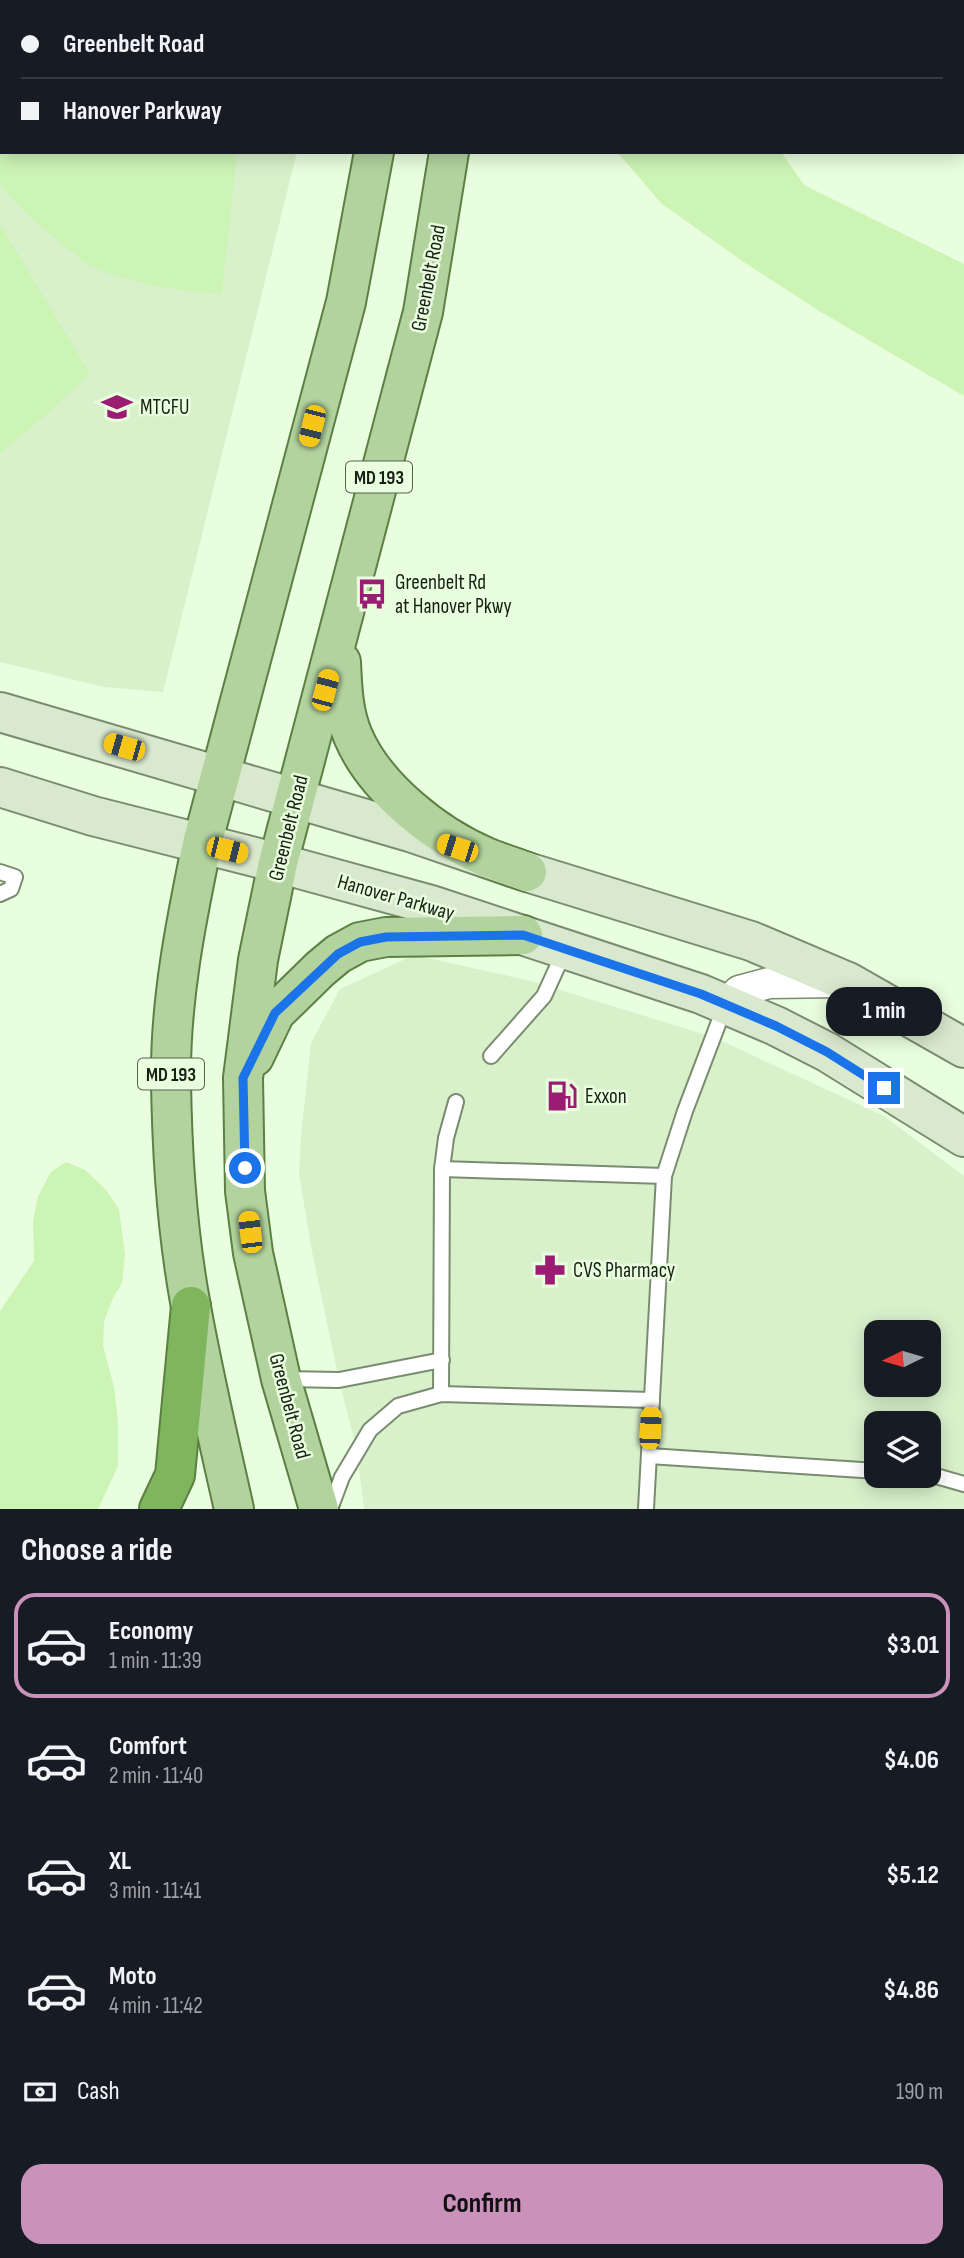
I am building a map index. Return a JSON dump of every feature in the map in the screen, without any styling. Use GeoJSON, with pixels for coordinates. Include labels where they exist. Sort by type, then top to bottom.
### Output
{"type":"FeatureCollection","features":[{"type":"Feature","properties":{"kind":"highway"},"geometry":{"type":"LineString","coordinates":[[159,1509],[175,1475],[191,1306]]}},
{"type":"Feature","properties":{"kind":"main road","name":"MD 193"},"geometry":{"type":"LineString","coordinates":[[234,1509],[191,1306],[176,1185],[171,1078],[175,1005],[190,901],[202,844],[346,302],[374,154]]}},
{"type":"Feature","properties":{"kind":"main road","name":"Greenbelt Road"},"geometry":{"type":"LineString","coordinates":[[319,1509],[281,1379],[253,1252],[245,1191],[243,1078],[258,960],[278,863],[423,312],[449,154]]}},
{"type":"Feature","properties":{"kind":"main road"},"geometry":{"type":"LineString","coordinates":[[339,639],[343,699],[353,736],[371,767],[421,818],[485,856],[527,872]]}},
{"type":"Feature","properties":{"kind":"main road"},"geometry":{"type":"LineString","coordinates":[[243,1078],[275,1013],[338,954],[360,942],[398,937],[523,935]]}},
{"type":"Feature","properties":{"kind":"street"},"geometry":{"type":"LineString","coordinates":[[0,712],[410,832],[527,872],[751,941],[848,982],[964,1048]]}},
{"type":"Feature","properties":{"kind":"street","name":"Hanover Parkway"},"geometry":{"type":"LineString","coordinates":[[0,787],[93,816],[431,905],[636,971],[776,1026],[827,1052],[964,1137]]}},
{"type":"Feature","properties":{"kind":"street"},"geometry":{"type":"LineString","coordinates":[[726,1005],[739,991],[769,983],[848,982]]}},
{"type":"Feature","properties":{"kind":"lane"},"geometry":{"type":"LineString","coordinates":[[0,872],[15,877],[11,890],[0,894]]}},
{"type":"Feature","properties":{"kind":"lane"},"geometry":{"type":"LineString","coordinates":[[491,1056],[544,996],[565,950]]}},
{"type":"Feature","properties":{"kind":"lane"},"geometry":{"type":"LineString","coordinates":[[646,1509],[664,1176],[685,1111],[726,1005]]}},
{"type":"Feature","properties":{"kind":"lane"},"geometry":{"type":"LineString","coordinates":[[441,1394],[443,1169],[446,1138],[456,1102]]}},
{"type":"Feature","properties":{"kind":"lane"},"geometry":{"type":"LineString","coordinates":[[443,1169],[664,1176]]}},
{"type":"Feature","properties":{"kind":"lane"},"geometry":{"type":"LineString","coordinates":[[281,1379],[339,1380],[442,1360]]}},
{"type":"Feature","properties":{"kind":"lane"},"geometry":{"type":"LineString","coordinates":[[330,1509],[342,1477],[370,1430],[398,1406],[441,1394],[652,1400]]}},
{"type":"Feature","properties":{"kind":"lane"},"geometry":{"type":"LineString","coordinates":[[649,1455],[864,1470]]}},
{"type":"Feature","properties":{"kind":"lane"},"geometry":{"type":"LineString","coordinates":[[941,1476],[964,1484]]}},
{"type":"Feature","properties":{"kind":"shaded area","name":"MTCFU"},"geometry":{"type":"Polygon","coordinates":[[[0,154],[297,154],[163,692],[104,687],[0,662],[0,154]]]}},
{"type":"Feature","properties":{"kind":"shaded area"},"geometry":{"type":"Polygon","coordinates":[[[0,154],[237,154],[222,294],[155,286],[91,266],[32,219],[0,184],[0,154]]]}},
{"type":"Feature","properties":{"kind":"shaded area"},"geometry":{"type":"Polygon","coordinates":[[[619,154],[782,154],[804,185],[964,264],[964,396],[821,312],[745,263],[662,204],[619,154]]]}},
{"type":"Feature","properties":{"kind":"shaded area"},"geometry":{"type":"Polygon","coordinates":[[[0,224],[90,374],[0,453],[0,224]]]}},
{"type":"Feature","properties":{"kind":"shaded area"},"geometry":{"type":"Polygon","coordinates":[[[414,955],[531,981],[713,1037],[884,1116],[964,1176],[964,1509],[364,1509],[357,1451],[311,1247],[299,1173],[311,1043],[340,989],[414,955]]]}},
{"type":"Feature","properties":{"kind":"shaded area"},"geometry":{"type":"Polygon","coordinates":[[[66,1162],[85,1170],[106,1190],[119,1209],[125,1255],[122,1283],[104,1321],[103,1346],[114,1387],[118,1421],[118,1466],[98,1509],[0,1509],[0,1311],[34,1261],[33,1221],[38,1196],[51,1172],[66,1162]]]}},
{"type":"Feature","properties":{"kind":"place","name":"MTCFU"},"geometry":{"type":"Point","coordinates":[117,407]}},
{"type":"Feature","properties":{"kind":"place","name":"Greenbelt Rd at Hanover Pkwy"},"geometry":{"type":"Point","coordinates":[372,594]}},
{"type":"Feature","properties":{"kind":"place","name":"Exxon"},"geometry":{"type":"Point","coordinates":[562,1096]}},
{"type":"Feature","properties":{"kind":"place","name":"CVS Pharmacy"},"geometry":{"type":"Point","coordinates":[550,1270]}},
{"type":"Feature","properties":{"kind":"route"},"geometry":{"type":"LineString","coordinates":[[245,1168],[243,1078],[275,1013],[338,954],[360,942],[386,937],[523,935],[701,994],[776,1026],[827,1052],[884,1088]]}}]}
